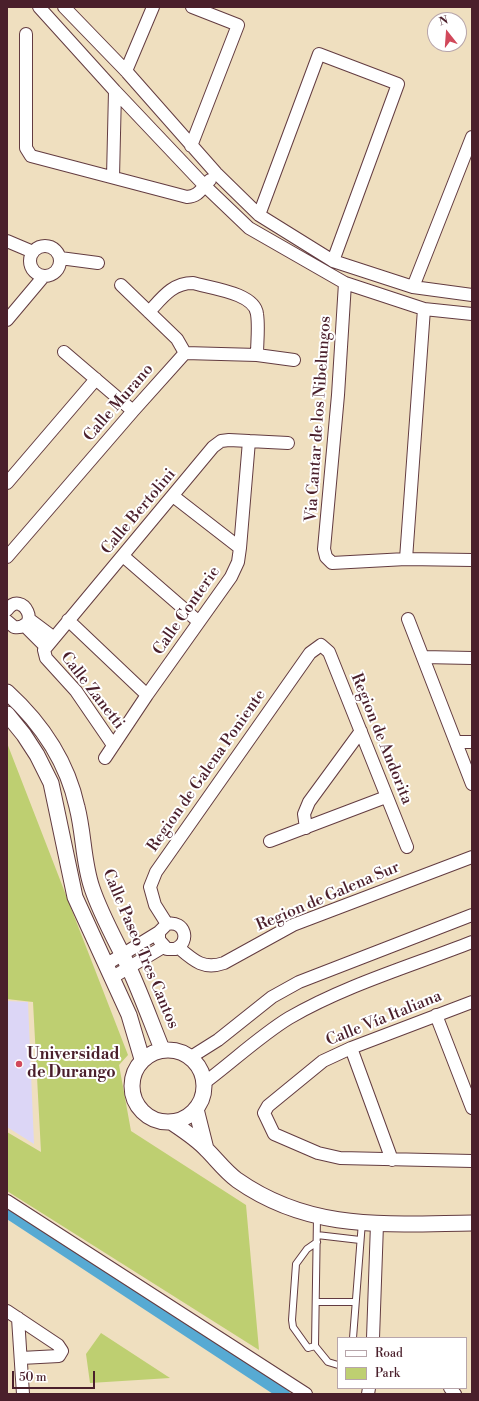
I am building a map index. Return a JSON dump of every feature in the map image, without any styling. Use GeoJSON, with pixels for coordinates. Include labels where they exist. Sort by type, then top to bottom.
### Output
{"type":"FeatureCollection","features":[{"type":"Feature","properties":{"kind":"street"},"geometry":{"type":"LineString","coordinates":[[39,7],[115,91],[204,185],[249,228],[345,283],[424,309],[472,314]]}},
{"type":"Feature","properties":{"kind":"street"},"geometry":{"type":"LineString","coordinates":[[64,7],[126,72],[216,173],[259,215],[333,261],[413,288],[472,295]]}},
{"type":"Feature","properties":{"kind":"street"},"geometry":{"type":"LineString","coordinates":[[126,72],[153,7]]}},
{"type":"Feature","properties":{"kind":"street"},"geometry":{"type":"LineString","coordinates":[[191,146],[238,30],[238,25],[192,7]]}},
{"type":"Feature","properties":{"kind":"street"},"geometry":{"type":"LineString","coordinates":[[26,34],[26,148],[31,156],[187,197],[195,197],[200,193],[204,185],[216,173]]}},
{"type":"Feature","properties":{"kind":"street"},"geometry":{"type":"LineString","coordinates":[[259,215],[319,54],[398,84],[333,261]]}},
{"type":"Feature","properties":{"kind":"street"},"geometry":{"type":"LineString","coordinates":[[113,177],[115,91]]}},
{"type":"Feature","properties":{"kind":"street"},"geometry":{"type":"LineString","coordinates":[[413,288],[472,137]]}},
{"type":"Feature","properties":{"kind":"street"},"geometry":{"type":"LineString","coordinates":[[7,240],[33,252]]}},
{"type":"Feature","properties":{"kind":"street"},"geometry":{"type":"LineString","coordinates":[[45,246],[52,248],[57,252],[60,258],[56,271],[51,275],[44,276],[38,274],[31,264],[33,252],[38,248],[45,246]]}},
{"type":"Feature","properties":{"kind":"street"},"geometry":{"type":"LineString","coordinates":[[60,258],[98,263]]}},
{"type":"Feature","properties":{"kind":"street"},"geometry":{"type":"LineString","coordinates":[[7,320],[44,276]]}},
{"type":"Feature","properties":{"kind":"street"},"geometry":{"type":"LineString","coordinates":[[149,312],[170,290],[185,283],[193,283],[243,296],[250,301],[257,314],[257,355]]}},
{"type":"Feature","properties":{"kind":"street","name":"Via Cantar de los Nibelungos"},"geometry":{"type":"LineString","coordinates":[[345,283],[338,395],[324,549],[326,558],[332,563],[406,559]]}},
{"type":"Feature","properties":{"kind":"street"},"geometry":{"type":"LineString","coordinates":[[121,285],[177,339],[185,353],[257,355],[294,360]]}},
{"type":"Feature","properties":{"kind":"street"},"geometry":{"type":"LineString","coordinates":[[424,309],[406,559],[472,560]]}},
{"type":"Feature","properties":{"kind":"street"},"geometry":{"type":"LineString","coordinates":[[64,352],[133,411]]}},
{"type":"Feature","properties":{"kind":"street","name":"Calle Murano"},"geometry":{"type":"LineString","coordinates":[[7,557],[185,353]]}},
{"type":"Feature","properties":{"kind":"street"},"geometry":{"type":"LineString","coordinates":[[7,483],[96,379]]}},
{"type":"Feature","properties":{"kind":"street","name":"Calle Bertolini"},"geometry":{"type":"LineString","coordinates":[[48,647],[68,620],[173,496],[213,446],[221,441],[288,443]]}},
{"type":"Feature","properties":{"kind":"street","name":"Calle Conterie"},"geometry":{"type":"LineString","coordinates":[[105,758],[147,695],[232,577],[238,562],[240,548],[249,441]]}},
{"type":"Feature","properties":{"kind":"street"},"geometry":{"type":"LineString","coordinates":[[173,496],[240,548]]}},
{"type":"Feature","properties":{"kind":"street"},"geometry":{"type":"LineString","coordinates":[[123,556],[199,622]]}},
{"type":"Feature","properties":{"kind":"street"},"geometry":{"type":"LineString","coordinates":[[9,605],[24,606],[28,612],[16,626],[48,647]]}},
{"type":"Feature","properties":{"kind":"street"},"geometry":{"type":"LineString","coordinates":[[408,619],[472,784]]}},
{"type":"Feature","properties":{"kind":"street"},"geometry":{"type":"LineString","coordinates":[[68,620],[147,695]]}},
{"type":"Feature","properties":{"kind":"street","name":"Region de Andorita"},"geometry":{"type":"LineString","coordinates":[[321,645],[329,652],[406,847]]}},
{"type":"Feature","properties":{"kind":"street","name":"Region de Galena Poniente"},"geometry":{"type":"LineString","coordinates":[[163,928],[150,887],[156,872],[310,653],[321,645]]}},
{"type":"Feature","properties":{"kind":"street","name":"Calle Zanetti"},"geometry":{"type":"LineString","coordinates":[[48,647],[113,745]]}},
{"type":"Feature","properties":{"kind":"street"},"geometry":{"type":"LineString","coordinates":[[423,657],[472,658]]}},
{"type":"Feature","properties":{"kind":"street","name":"Calle Paseo Tres Cantos"},"geometry":{"type":"LineString","coordinates":[[7,692],[26,709],[44,732],[57,753],[77,806],[85,864],[92,887],[126,962],[162,1050]]}},
{"type":"Feature","properties":{"kind":"street"},"geometry":{"type":"LineString","coordinates":[[7,714],[24,735],[37,755],[51,783],[75,897],[129,1015],[142,1059]]}},
{"type":"Feature","properties":{"kind":"street"},"geometry":{"type":"LineString","coordinates":[[306,828],[304,814],[309,802],[361,730]]}},
{"type":"Feature","properties":{"kind":"street"},"geometry":{"type":"LineString","coordinates":[[456,742],[472,742]]}},
{"type":"Feature","properties":{"kind":"street"},"geometry":{"type":"LineString","coordinates":[[270,841],[386,797]]}},
{"type":"Feature","properties":{"kind":"street","name":"Region de Galena Sur"},"geometry":{"type":"LineString","coordinates":[[179,948],[193,960],[204,965],[215,966],[224,963],[293,925],[472,857]]}},
{"type":"Feature","properties":{"kind":"street"},"geometry":{"type":"LineString","coordinates":[[191,1057],[218,1040],[272,997],[299,982],[472,915]]}},
{"type":"Feature","properties":{"kind":"street"},"geometry":{"type":"LineString","coordinates":[[126,962],[163,928],[176,924],[182,929],[185,937],[179,948],[171,950],[163,947],[159,940],[163,928]]}},
{"type":"Feature","properties":{"kind":"street"},"geometry":{"type":"LineString","coordinates":[[204,1083],[287,1020],[307,1008],[332,996],[472,942]]}},
{"type":"Feature","properties":{"kind":"street"},"geometry":{"type":"LineString","coordinates":[[110,971],[126,962],[163,947]]}},
{"type":"Feature","properties":{"kind":"street","name":"Calle Vía Italiana"},"geometry":{"type":"LineString","coordinates":[[472,1002],[351,1048],[323,1061],[268,1106],[264,1113],[274,1134],[318,1153],[340,1158],[472,1161]]}},
{"type":"Feature","properties":{"kind":"street"},"geometry":{"type":"LineString","coordinates":[[436,1015],[472,1108]]}},
{"type":"Feature","properties":{"kind":"street"},"geometry":{"type":"LineString","coordinates":[[351,1048],[392,1160]]}},
{"type":"Feature","properties":{"kind":"street"},"geometry":{"type":"LineString","coordinates":[[171,1122],[189,1115],[196,1109],[201,1100],[204,1083],[199,1066],[191,1057],[175,1050],[162,1050],[154,1052],[142,1059],[132,1076],[132,1093],[139,1109],[154,1119],[171,1122],[206,1148],[235,1178],[252,1190],[270,1200],[317,1217],[377,1224],[472,1223]]}},
{"type":"Feature","properties":{"kind":"street"},"geometry":{"type":"LineString","coordinates":[[196,1109],[206,1148]]}},
{"type":"Feature","properties":{"kind":"street"},"geometry":{"type":"LineString","coordinates":[[7,1201],[306,1394]]}},
{"type":"Feature","properties":{"kind":"street"},"geometry":{"type":"LineString","coordinates":[[374,1337],[377,1224]]}},
{"type":"Feature","properties":{"kind":"street"},"geometry":{"type":"LineString","coordinates":[[7,1311],[58,1345],[62,1351],[59,1356],[21,1358]]}},
{"type":"Feature","properties":{"kind":"street"},"geometry":{"type":"LineString","coordinates":[[18,1318],[23,1394]]}},
{"type":"Feature","properties":{"kind":"lane"},"geometry":{"type":"LineString","coordinates":[[317,1217],[315,1346],[328,1362],[337,1365]]}},
{"type":"Feature","properties":{"kind":"lane"},"geometry":{"type":"LineString","coordinates":[[353,1337],[362,1222]]}},
{"type":"Feature","properties":{"kind":"lane"},"geometry":{"type":"LineString","coordinates":[[317,1235],[360,1240]]}},
{"type":"Feature","properties":{"kind":"lane"},"geometry":{"type":"LineString","coordinates":[[315,1346],[308,1348],[302,1342],[293,1327],[292,1320],[296,1264],[307,1249],[317,1242]]}},
{"type":"Feature","properties":{"kind":"lane"},"geometry":{"type":"LineString","coordinates":[[316,1302],[355,1302]]}},
{"type":"Feature","properties":{"kind":"shaded area","name":"Universidad de Durango"},"geometry":{"type":"Polygon","coordinates":[[[7,1001],[28,1002],[34,1144],[7,1127],[7,1001]]]}},
{"type":"Feature","properties":{"kind":"green space"},"geometry":{"type":"Polygon","coordinates":[[[7,743],[128,1055],[119,1065],[131,1131],[246,1205],[259,1350],[7,1191],[7,1132],[41,1152],[33,1002],[7,999],[7,743]]]}},
{"type":"Feature","properties":{"kind":"green space"},"geometry":{"type":"Polygon","coordinates":[[[101,1333],[170,1378],[90,1383],[86,1354],[101,1333]]]}},
{"type":"Feature","properties":{"kind":"waterway"},"geometry":{"type":"LineString","coordinates":[[7,1212],[284,1394]]}},
{"type":"Feature","properties":{"kind":"place","name":"Universidad de Durango"},"geometry":{"type":"Point","coordinates":[19,1064]}}]}
